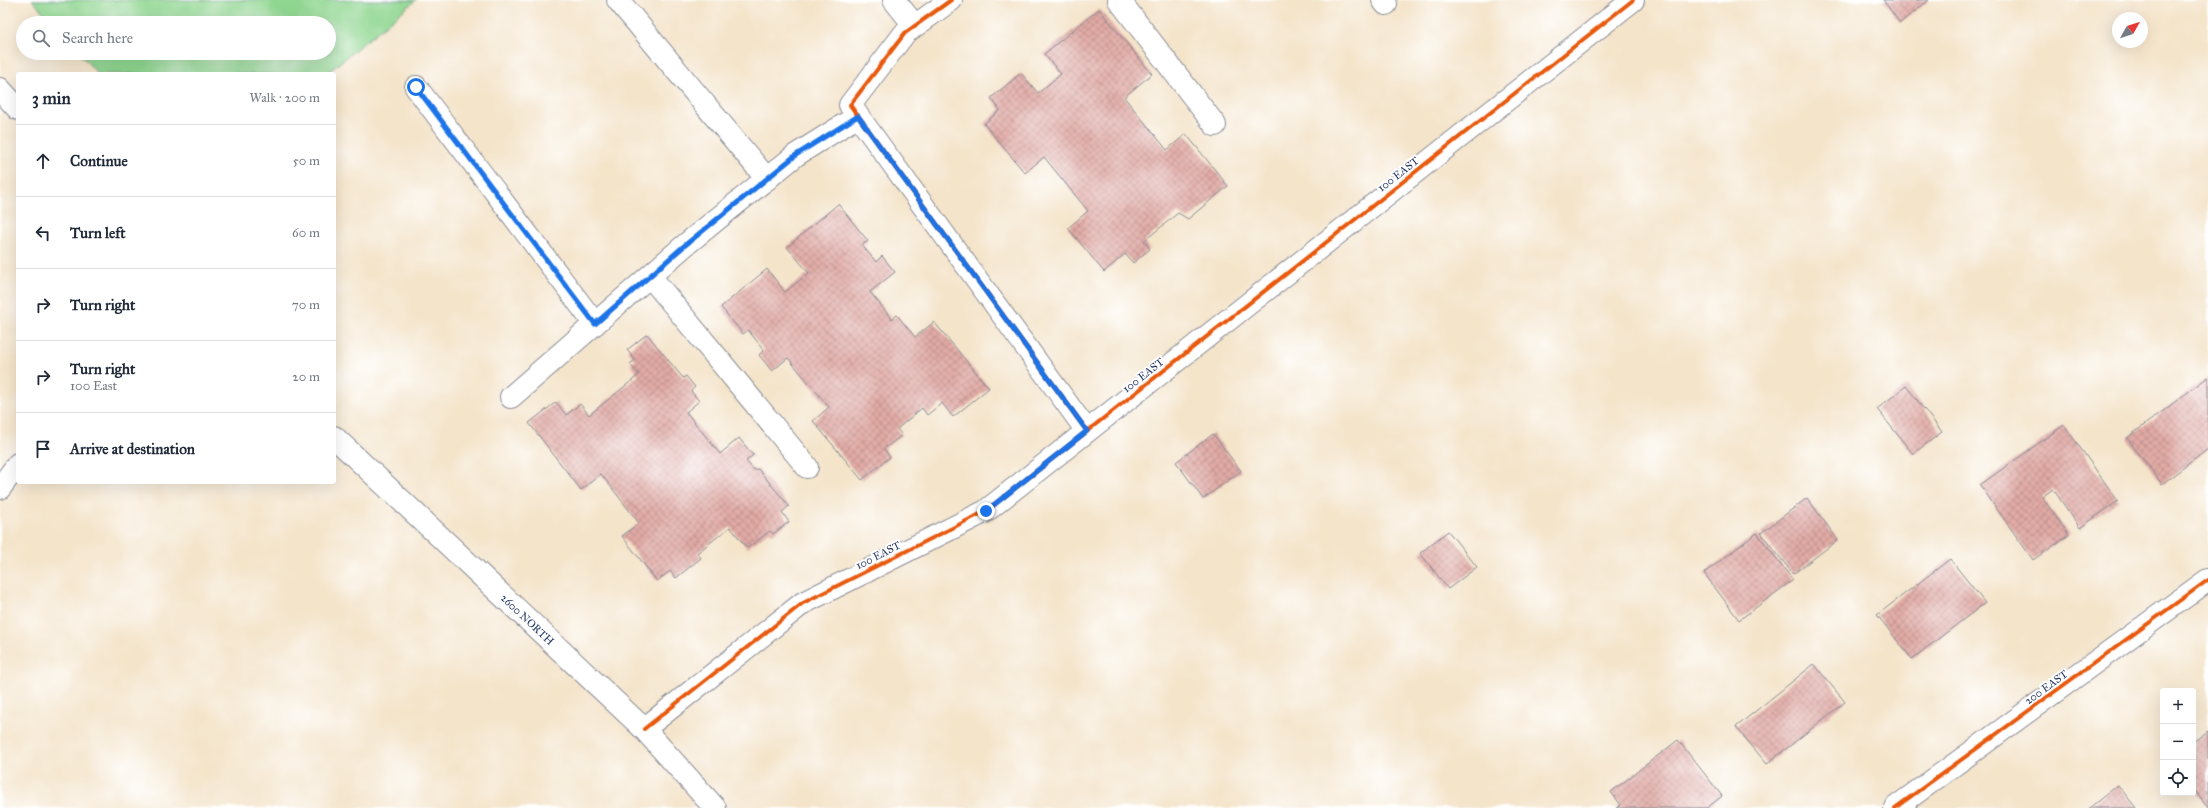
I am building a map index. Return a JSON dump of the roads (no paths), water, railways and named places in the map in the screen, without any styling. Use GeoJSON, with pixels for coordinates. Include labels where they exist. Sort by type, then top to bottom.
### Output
{"type":"FeatureCollection","features":[{"type":"Feature","properties":{"kind":"street"},"geometry":{"type":"LineString","coordinates":[[618,0],[767,179]]}},
{"type":"Feature","properties":{"kind":"street"},"geometry":{"type":"LineString","coordinates":[[894,0],[915,26]]}},
{"type":"Feature","properties":{"kind":"street"},"geometry":{"type":"LineString","coordinates":[[950,0],[905,33],[850,105],[1087,431]]}},
{"type":"Feature","properties":{"kind":"street"},"geometry":{"type":"LineString","coordinates":[[1119,0],[1214,125]]}},
{"type":"Feature","properties":{"kind":"street","name":"100 EAST"},"geometry":{"type":"LineString","coordinates":[[644,730],[803,603],[986,511],[1633,0]]}},
{"type":"Feature","properties":{"kind":"street"},"geometry":{"type":"LineString","coordinates":[[416,87],[595,324]]}},
{"type":"Feature","properties":{"kind":"street"},"geometry":{"type":"LineString","coordinates":[[0,89],[16,107]]}},
{"type":"Feature","properties":{"kind":"street"},"geometry":{"type":"LineString","coordinates":[[511,396],[650,276],[796,155],[858,116]]}},
{"type":"Feature","properties":{"kind":"street"},"geometry":{"type":"LineString","coordinates":[[650,276],[807,467]]}},
{"type":"Feature","properties":{"kind":"street","name":"2600 NORTH"},"geometry":{"type":"LineString","coordinates":[[336,439],[644,730],[715,808]]}},
{"type":"Feature","properties":{"kind":"street"},"geometry":{"type":"LineString","coordinates":[[0,488],[16,467]]}},
{"type":"Feature","properties":{"kind":"street","name":"200 EAST"},"geometry":{"type":"LineString","coordinates":[[1895,808],[2208,580]]}}]}
